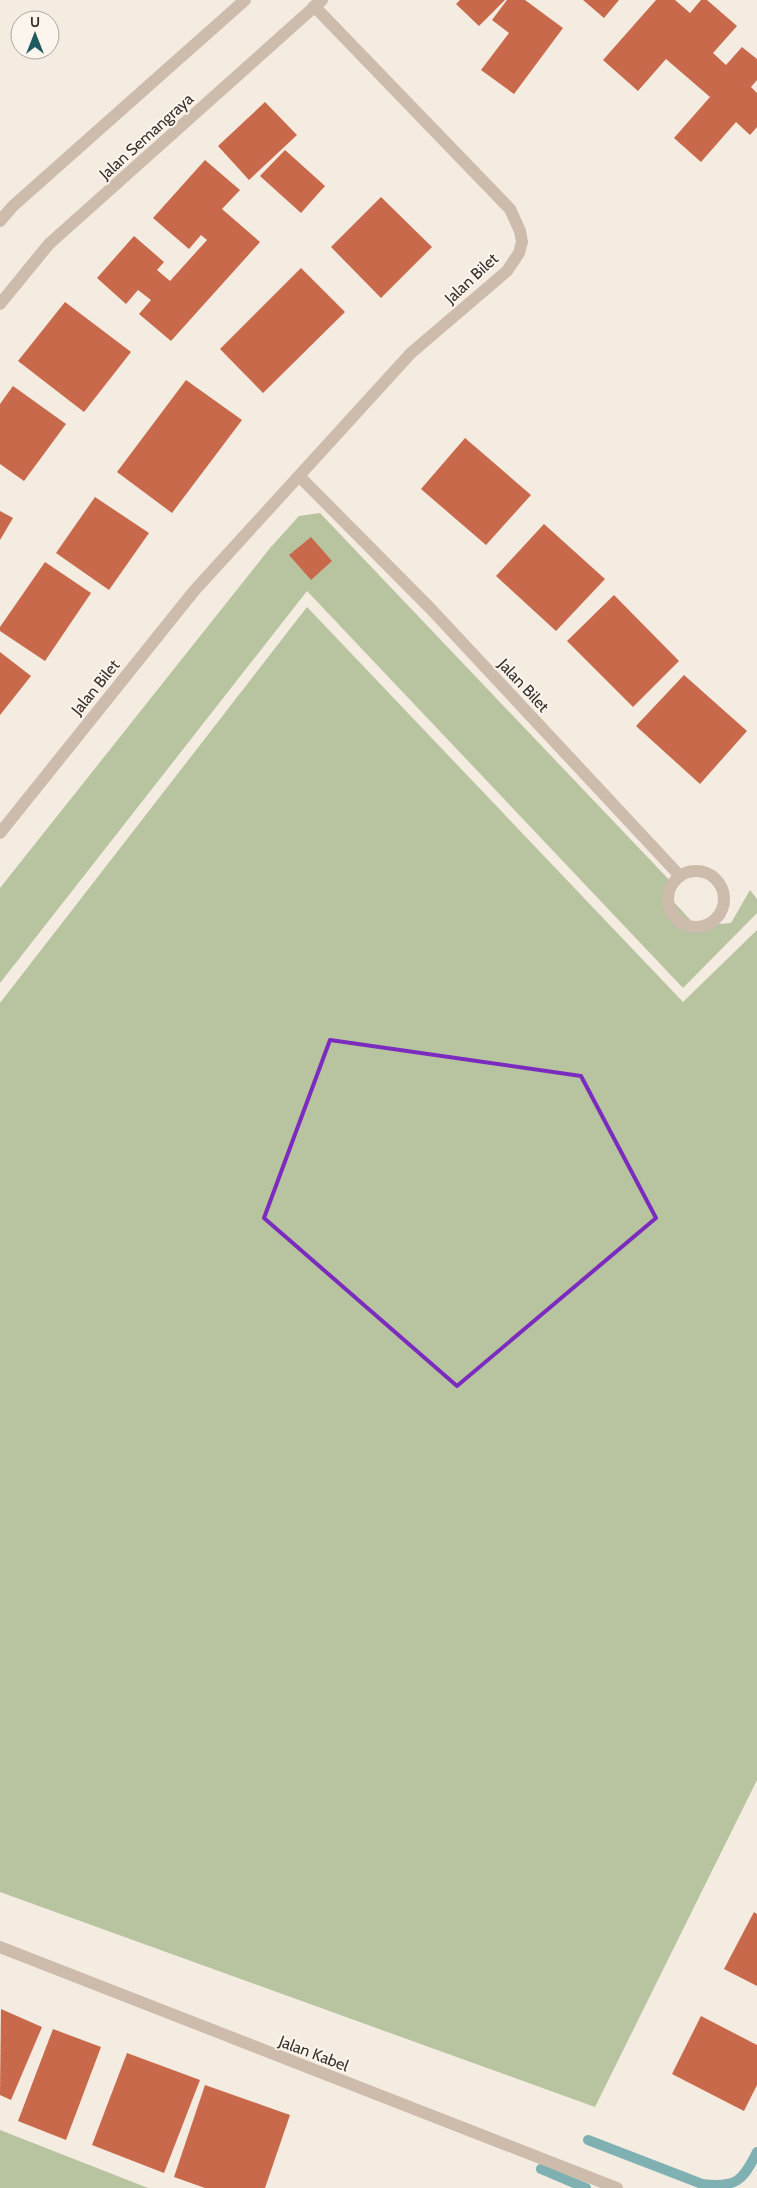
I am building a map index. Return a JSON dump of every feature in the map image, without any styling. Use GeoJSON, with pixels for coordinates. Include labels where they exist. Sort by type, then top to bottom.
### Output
{"type":"FeatureCollection","features":[{"type":"Feature","properties":{"kind":"street"},"geometry":{"type":"LineString","coordinates":[[0,221],[12,206],[245,0]]}},
{"type":"Feature","properties":{"kind":"street","name":"Jalan Semangraya"},"geometry":{"type":"LineString","coordinates":[[0,304],[49,244],[318,3]]}},
{"type":"Feature","properties":{"kind":"street","name":"Jalan Bilet"},"geometry":{"type":"LineString","coordinates":[[0,832],[194,590],[300,477],[411,354],[507,271],[519,253],[522,242],[520,231],[510,209],[318,3]]}},
{"type":"Feature","properties":{"kind":"street","name":"Jalan Bilet"},"geometry":{"type":"LineString","coordinates":[[300,477],[430,608],[680,876]]}},
{"type":"Feature","properties":{"kind":"street"},"geometry":{"type":"LineString","coordinates":[[691,872],[703,872],[714,877],[721,886],[724,897],[723,909],[717,919],[707,925],[695,928],[684,925],[675,918],[669,908],[668,896],[672,885],[680,876],[691,872]]}},
{"type":"Feature","properties":{"kind":"street","name":"Jalan Kabel"},"geometry":{"type":"LineString","coordinates":[[0,1947],[617,2188]]}},
{"type":"Feature","properties":{"kind":"highlighted area"},"geometry":{"type":"Polygon","coordinates":[[[330,1040],[581,1076],[656,1218],[457,1386],[264,1218],[330,1040]]]}},
{"type":"Feature","properties":{"kind":"green space"},"geometry":{"type":"Polygon","coordinates":[[[320,513],[675,886],[671,899],[696,926],[731,923],[750,890],[757,899],[757,913],[683,988],[307,591],[0,983],[0,888],[270,548],[299,516],[320,513]]]}},
{"type":"Feature","properties":{"kind":"green space"},"geometry":{"type":"Polygon","coordinates":[[[307,607],[683,1002],[757,930],[757,1780],[595,2107],[0,1892],[0,1003],[307,607]]]}},
{"type":"Feature","properties":{"kind":"green space"},"geometry":{"type":"Polygon","coordinates":[[[0,2130],[148,2188],[0,2188],[0,2130]]]}},
{"type":"Feature","properties":{"kind":"building"},"geometry":{"type":"Polygon","coordinates":[[[460,0],[505,0],[479,26],[456,4],[460,0]]]}},
{"type":"Feature","properties":{"kind":"building"},"geometry":{"type":"Polygon","coordinates":[[[507,0],[525,0],[563,28],[514,94],[481,70],[509,33],[492,20],[507,0]]]}},
{"type":"Feature","properties":{"kind":"building"},"geometry":{"type":"Polygon","coordinates":[[[583,0],[619,0],[604,18],[583,0]]]}},
{"type":"Feature","properties":{"kind":"building"},"geometry":{"type":"Polygon","coordinates":[[[656,0],[675,0],[690,13],[701,0],[707,0],[737,26],[713,53],[726,65],[742,47],[757,59],[757,80],[751,87],[757,93],[757,127],[750,135],[736,122],[701,162],[674,138],[710,97],[666,59],[638,91],[603,60],[656,0]]]}},
{"type":"Feature","properties":{"kind":"building"},"geometry":{"type":"Polygon","coordinates":[[[265,102],[297,135],[249,180],[218,146],[265,102]]]}},
{"type":"Feature","properties":{"kind":"building"},"geometry":{"type":"Polygon","coordinates":[[[285,150],[325,186],[301,213],[260,176],[285,150]]]}},
{"type":"Feature","properties":{"kind":"building"},"geometry":{"type":"Polygon","coordinates":[[[205,160],[240,190],[222,209],[260,242],[171,341],[139,314],[151,300],[138,290],[126,304],[97,278],[134,236],[164,262],[157,270],[170,281],[207,240],[201,235],[189,249],[153,218],[205,160]]]}},
{"type":"Feature","properties":{"kind":"building"},"geometry":{"type":"Polygon","coordinates":[[[381,197],[432,247],[381,298],[331,247],[381,197]]]}},
{"type":"Feature","properties":{"kind":"building"},"geometry":{"type":"Polygon","coordinates":[[[301,268],[345,312],[263,393],[220,349],[301,268]]]}},
{"type":"Feature","properties":{"kind":"building"},"geometry":{"type":"Polygon","coordinates":[[[65,302],[131,352],[84,412],[18,361],[65,302]]]}},
{"type":"Feature","properties":{"kind":"building"},"geometry":{"type":"Polygon","coordinates":[[[186,380],[242,420],[172,513],[117,472],[186,380]]]}},
{"type":"Feature","properties":{"kind":"building"},"geometry":{"type":"Polygon","coordinates":[[[13,386],[66,424],[24,481],[0,464],[0,404],[13,386]]]}},
{"type":"Feature","properties":{"kind":"building"},"geometry":{"type":"Polygon","coordinates":[[[465,438],[531,495],[486,545],[421,489],[465,438]]]}},
{"type":"Feature","properties":{"kind":"building"},"geometry":{"type":"Polygon","coordinates":[[[95,497],[149,533],[109,590],[56,553],[95,497]]]}},
{"type":"Feature","properties":{"kind":"building"},"geometry":{"type":"Polygon","coordinates":[[[0,511],[13,518],[0,540],[0,511]]]}},
{"type":"Feature","properties":{"kind":"building"},"geometry":{"type":"Polygon","coordinates":[[[544,524],[605,579],[556,631],[496,576],[544,524]]]}},
{"type":"Feature","properties":{"kind":"building"},"geometry":{"type":"Polygon","coordinates":[[[311,537],[332,561],[311,580],[289,555],[311,537]]]}},
{"type":"Feature","properties":{"kind":"building"},"geometry":{"type":"Polygon","coordinates":[[[45,562],[91,593],[45,661],[0,631],[0,627],[45,562]]]}},
{"type":"Feature","properties":{"kind":"building"},"geometry":{"type":"Polygon","coordinates":[[[614,595],[679,661],[633,707],[567,641],[614,595]]]}},
{"type":"Feature","properties":{"kind":"building"},"geometry":{"type":"Polygon","coordinates":[[[0,652],[31,676],[0,715],[0,652]]]}},
{"type":"Feature","properties":{"kind":"building"},"geometry":{"type":"Polygon","coordinates":[[[684,675],[747,731],[700,784],[636,726],[684,675]]]}},
{"type":"Feature","properties":{"kind":"building"},"geometry":{"type":"Polygon","coordinates":[[[754,1912],[757,1914],[757,1986],[724,1969],[754,1912]]]}},
{"type":"Feature","properties":{"kind":"building"},"geometry":{"type":"Polygon","coordinates":[[[1,2009],[42,2027],[11,2100],[0,2095],[1,2009]]]}},
{"type":"Feature","properties":{"kind":"building"},"geometry":{"type":"Polygon","coordinates":[[[701,2016],[757,2045],[757,2085],[744,2111],[672,2074],[701,2016]]]}},
{"type":"Feature","properties":{"kind":"building"},"geometry":{"type":"Polygon","coordinates":[[[53,2029],[101,2047],[66,2140],[18,2121],[53,2029]]]}},
{"type":"Feature","properties":{"kind":"building"},"geometry":{"type":"Polygon","coordinates":[[[127,2053],[200,2080],[164,2173],[92,2145],[127,2053]]]}},
{"type":"Feature","properties":{"kind":"building"},"geometry":{"type":"Polygon","coordinates":[[[205,2085],[290,2115],[265,2188],[205,2188],[174,2177],[205,2085]]]}},
{"type":"Feature","properties":{"kind":"waterway"},"geometry":{"type":"LineString","coordinates":[[588,2140],[702,2184],[714,2185],[723,2185],[737,2180],[747,2170],[757,2152]]}},
{"type":"Feature","properties":{"kind":"waterway"},"geometry":{"type":"LineString","coordinates":[[541,2169],[586,2188]]}}]}
